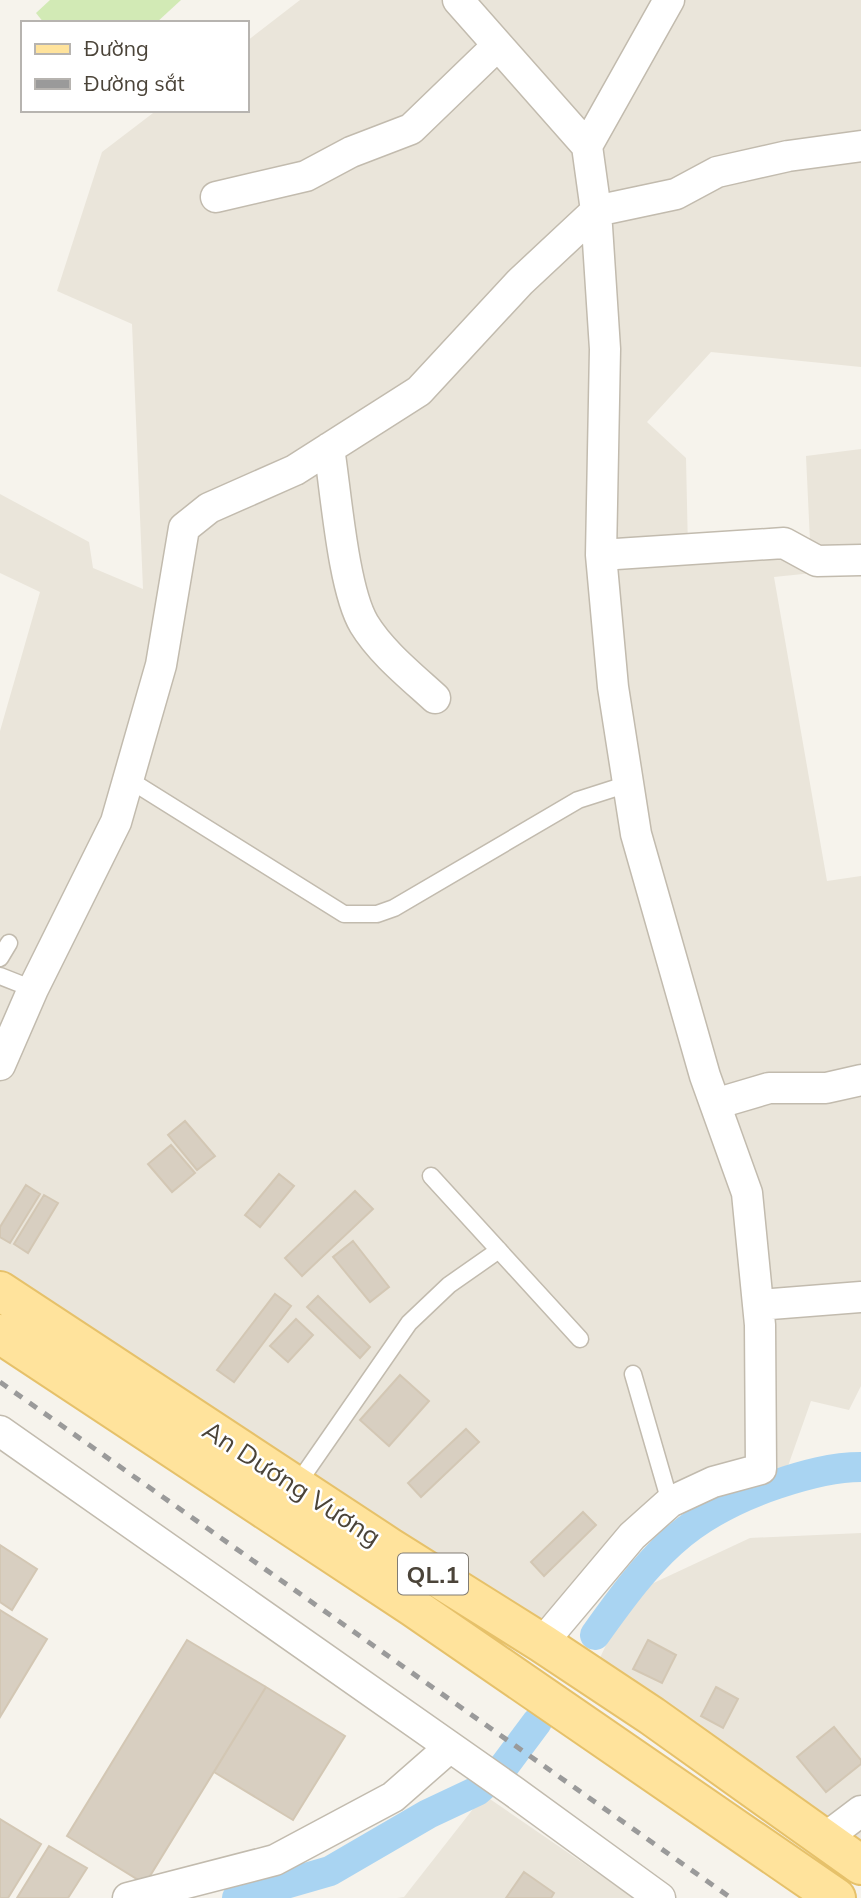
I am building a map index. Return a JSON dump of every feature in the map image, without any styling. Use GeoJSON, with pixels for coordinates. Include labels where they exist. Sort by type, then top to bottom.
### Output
{"type":"FeatureCollection","features":[{"type":"Feature","properties":{"kind":"main road","name":"An Dương Vương"},"geometry":{"type":"LineString","coordinates":[[0,1291],[296,1486],[379,1562],[836,1898]]}},
{"type":"Feature","properties":{"kind":"main road","name":"An Dương Vương"},"geometry":{"type":"LineString","coordinates":[[0,1334],[379,1562],[542,1643],[653,1716],[861,1865]]}},
{"type":"Feature","properties":{"kind":"street"},"geometry":{"type":"LineString","coordinates":[[587,146],[669,0]]}},
{"type":"Feature","properties":{"kind":"street"},"geometry":{"type":"LineString","coordinates":[[469,5],[497,46],[587,146],[596,211],[605,349],[601,555],[613,687],[636,834],[715,1104],[747,1194],[758,1305],[761,1469],[713,1482],[670,1502],[632,1536],[542,1643]]}},
{"type":"Feature","properties":{"kind":"street"},"geometry":{"type":"LineString","coordinates":[[216,197],[306,176],[351,152],[411,129],[497,46]]}},
{"type":"Feature","properties":{"kind":"street"},"geometry":{"type":"LineString","coordinates":[[0,1065],[33,989],[116,822],[161,665],[184,528],[209,508],[295,471],[419,391],[520,282],[596,211],[676,194],[717,172],[788,156],[861,146]]}},
{"type":"Feature","properties":{"kind":"street"},"geometry":{"type":"LineString","coordinates":[[329,448],[352,595],[364,623],[383,648],[435,698]]}},
{"type":"Feature","properties":{"kind":"street"},"geometry":{"type":"LineString","coordinates":[[601,555],[784,543],[817,561],[861,561]]}},
{"type":"Feature","properties":{"kind":"street"},"geometry":{"type":"LineString","coordinates":[[715,1104],[769,1088],[826,1088],[861,1080]]}},
{"type":"Feature","properties":{"kind":"street"},"geometry":{"type":"LineString","coordinates":[[758,1305],[861,1297]]}},
{"type":"Feature","properties":{"kind":"street"},"geometry":{"type":"LineString","coordinates":[[0,1431],[513,1791],[660,1898]]}},
{"type":"Feature","properties":{"kind":"street"},"geometry":{"type":"LineString","coordinates":[[128,1898],[275,1860],[393,1797],[459,1753]]}},
{"type":"Feature","properties":{"kind":"street"},"geometry":{"type":"LineString","coordinates":[[824,1839],[861,1811]]}},
{"type":"Feature","properties":{"kind":"lane"},"geometry":{"type":"LineString","coordinates":[[128,779],[344,914],[377,914],[394,908],[578,800],[628,784]]}},
{"type":"Feature","properties":{"kind":"lane"},"geometry":{"type":"LineString","coordinates":[[0,958],[9,943]]}},
{"type":"Feature","properties":{"kind":"lane"},"geometry":{"type":"LineString","coordinates":[[0,976],[33,989]]}},
{"type":"Feature","properties":{"kind":"lane"},"geometry":{"type":"LineString","coordinates":[[431,1176],[580,1339]]}},
{"type":"Feature","properties":{"kind":"lane"},"geometry":{"type":"LineString","coordinates":[[296,1486],[409,1323],[449,1285],[499,1250]]}},
{"type":"Feature","properties":{"kind":"lane"},"geometry":{"type":"LineString","coordinates":[[634,1374],[670,1502]]}},
{"type":"Feature","properties":{"kind":"shaded area"},"geometry":{"type":"Polygon","coordinates":[[[300,0],[861,0],[861,367],[711,352],[647,422],[686,458],[688,550],[810,541],[806,456],[861,449],[861,568],[774,577],[827,881],[861,876],[861,1386],[849,1410],[811,1401],[788,1466],[701,1482],[557,1633],[0,1280],[0,731],[40,592],[0,573],[0,494],[89,542],[93,568],[143,589],[132,324],[57,291],[102,152],[154,112],[248,112],[248,40],[300,0]]]}},
{"type":"Feature","properties":{"kind":"shaded area"},"geometry":{"type":"Polygon","coordinates":[[[861,1533],[861,1846],[598,1662],[630,1594],[750,1538],[861,1533]]]}},
{"type":"Feature","properties":{"kind":"shaded area"},"geometry":{"type":"Polygon","coordinates":[[[484,1795],[634,1898],[397,1898],[404,1897],[484,1795]]]}},
{"type":"Feature","properties":{"kind":"green space"},"geometry":{"type":"Polygon","coordinates":[[[50,0],[181,0],[158,21],[42,21],[36,13],[50,0]]]}},
{"type":"Feature","properties":{"kind":"building"},"geometry":{"type":"Polygon","coordinates":[[[185,1121],[215,1156],[197,1170],[168,1135],[185,1121]]]}},
{"type":"Feature","properties":{"kind":"building"},"geometry":{"type":"Polygon","coordinates":[[[171,1145],[195,1173],[172,1192],[148,1164],[171,1145]]]}},
{"type":"Feature","properties":{"kind":"building"},"geometry":{"type":"Polygon","coordinates":[[[279,1174],[294,1186],[260,1227],[245,1215],[279,1174]]]}},
{"type":"Feature","properties":{"kind":"building"},"geometry":{"type":"Polygon","coordinates":[[[26,1185],[40,1194],[10,1243],[0,1237],[0,1227],[26,1185]]]}},
{"type":"Feature","properties":{"kind":"building"},"geometry":{"type":"Polygon","coordinates":[[[355,1191],[373,1209],[302,1276],[285,1258],[355,1191]]]}},
{"type":"Feature","properties":{"kind":"building"},"geometry":{"type":"Polygon","coordinates":[[[44,1195],[58,1203],[28,1253],[14,1244],[44,1195]]]}},
{"type":"Feature","properties":{"kind":"building"},"geometry":{"type":"Polygon","coordinates":[[[353,1241],[389,1287],[370,1302],[333,1257],[353,1241]]]}},
{"type":"Feature","properties":{"kind":"building"},"geometry":{"type":"Polygon","coordinates":[[[275,1294],[291,1306],[234,1382],[217,1370],[275,1294]]]}},
{"type":"Feature","properties":{"kind":"building"},"geometry":{"type":"Polygon","coordinates":[[[318,1296],[370,1347],[360,1358],[307,1307],[318,1296]]]}},
{"type":"Feature","properties":{"kind":"building"},"geometry":{"type":"Polygon","coordinates":[[[296,1319],[313,1335],[288,1362],[270,1346],[296,1319]]]}},
{"type":"Feature","properties":{"kind":"building"},"geometry":{"type":"Polygon","coordinates":[[[400,1375],[429,1401],[389,1446],[360,1420],[400,1375]]]}},
{"type":"Feature","properties":{"kind":"building"},"geometry":{"type":"Polygon","coordinates":[[[466,1429],[479,1442],[421,1497],[408,1483],[466,1429]]]}},
{"type":"Feature","properties":{"kind":"building"},"geometry":{"type":"Polygon","coordinates":[[[583,1512],[596,1525],[544,1576],[531,1562],[583,1512]]]}},
{"type":"Feature","properties":{"kind":"building"},"geometry":{"type":"Polygon","coordinates":[[[0,1545],[37,1569],[12,1610],[0,1602],[0,1545]]]}},
{"type":"Feature","properties":{"kind":"building"},"geometry":{"type":"Polygon","coordinates":[[[0,1610],[47,1639],[0,1717],[0,1610]]]}},
{"type":"Feature","properties":{"kind":"building"},"geometry":{"type":"Polygon","coordinates":[[[187,1640],[266,1687],[145,1884],[67,1836],[187,1640]]]}},
{"type":"Feature","properties":{"kind":"building"},"geometry":{"type":"Polygon","coordinates":[[[648,1640],[676,1655],[662,1683],[633,1669],[648,1640]]]}},
{"type":"Feature","properties":{"kind":"building"},"geometry":{"type":"Polygon","coordinates":[[[266,1687],[345,1736],[293,1820],[214,1772],[266,1687]]]}},
{"type":"Feature","properties":{"kind":"building"},"geometry":{"type":"Polygon","coordinates":[[[716,1687],[738,1699],[723,1728],[701,1716],[716,1687]]]}},
{"type":"Feature","properties":{"kind":"building"},"geometry":{"type":"Polygon","coordinates":[[[834,1727],[861,1760],[861,1764],[826,1792],[797,1757],[834,1727]]]}},
{"type":"Feature","properties":{"kind":"building"},"geometry":{"type":"Polygon","coordinates":[[[0,1819],[41,1844],[8,1898],[0,1898],[0,1819]]]}},
{"type":"Feature","properties":{"kind":"building"},"geometry":{"type":"Polygon","coordinates":[[[49,1846],[87,1868],[68,1898],[17,1898],[49,1846]]]}},
{"type":"Feature","properties":{"kind":"building"},"geometry":{"type":"Polygon","coordinates":[[[524,1872],[554,1893],[551,1898],[506,1898],[524,1872]]]}},
{"type":"Feature","properties":{"kind":"waterway"},"geometry":{"type":"LineString","coordinates":[[595,1635],[652,1562],[693,1525],[745,1496],[777,1484],[829,1470],[861,1467]]}},
{"type":"Feature","properties":{"kind":"waterway"},"geometry":{"type":"LineString","coordinates":[[237,1898],[330,1871],[428,1814],[477,1791],[502,1769],[537,1722]]}},
{"type":"Feature","properties":{"kind":"railway"},"geometry":{"type":"LineString","coordinates":[[0,1382],[731,1898]]}}]}
